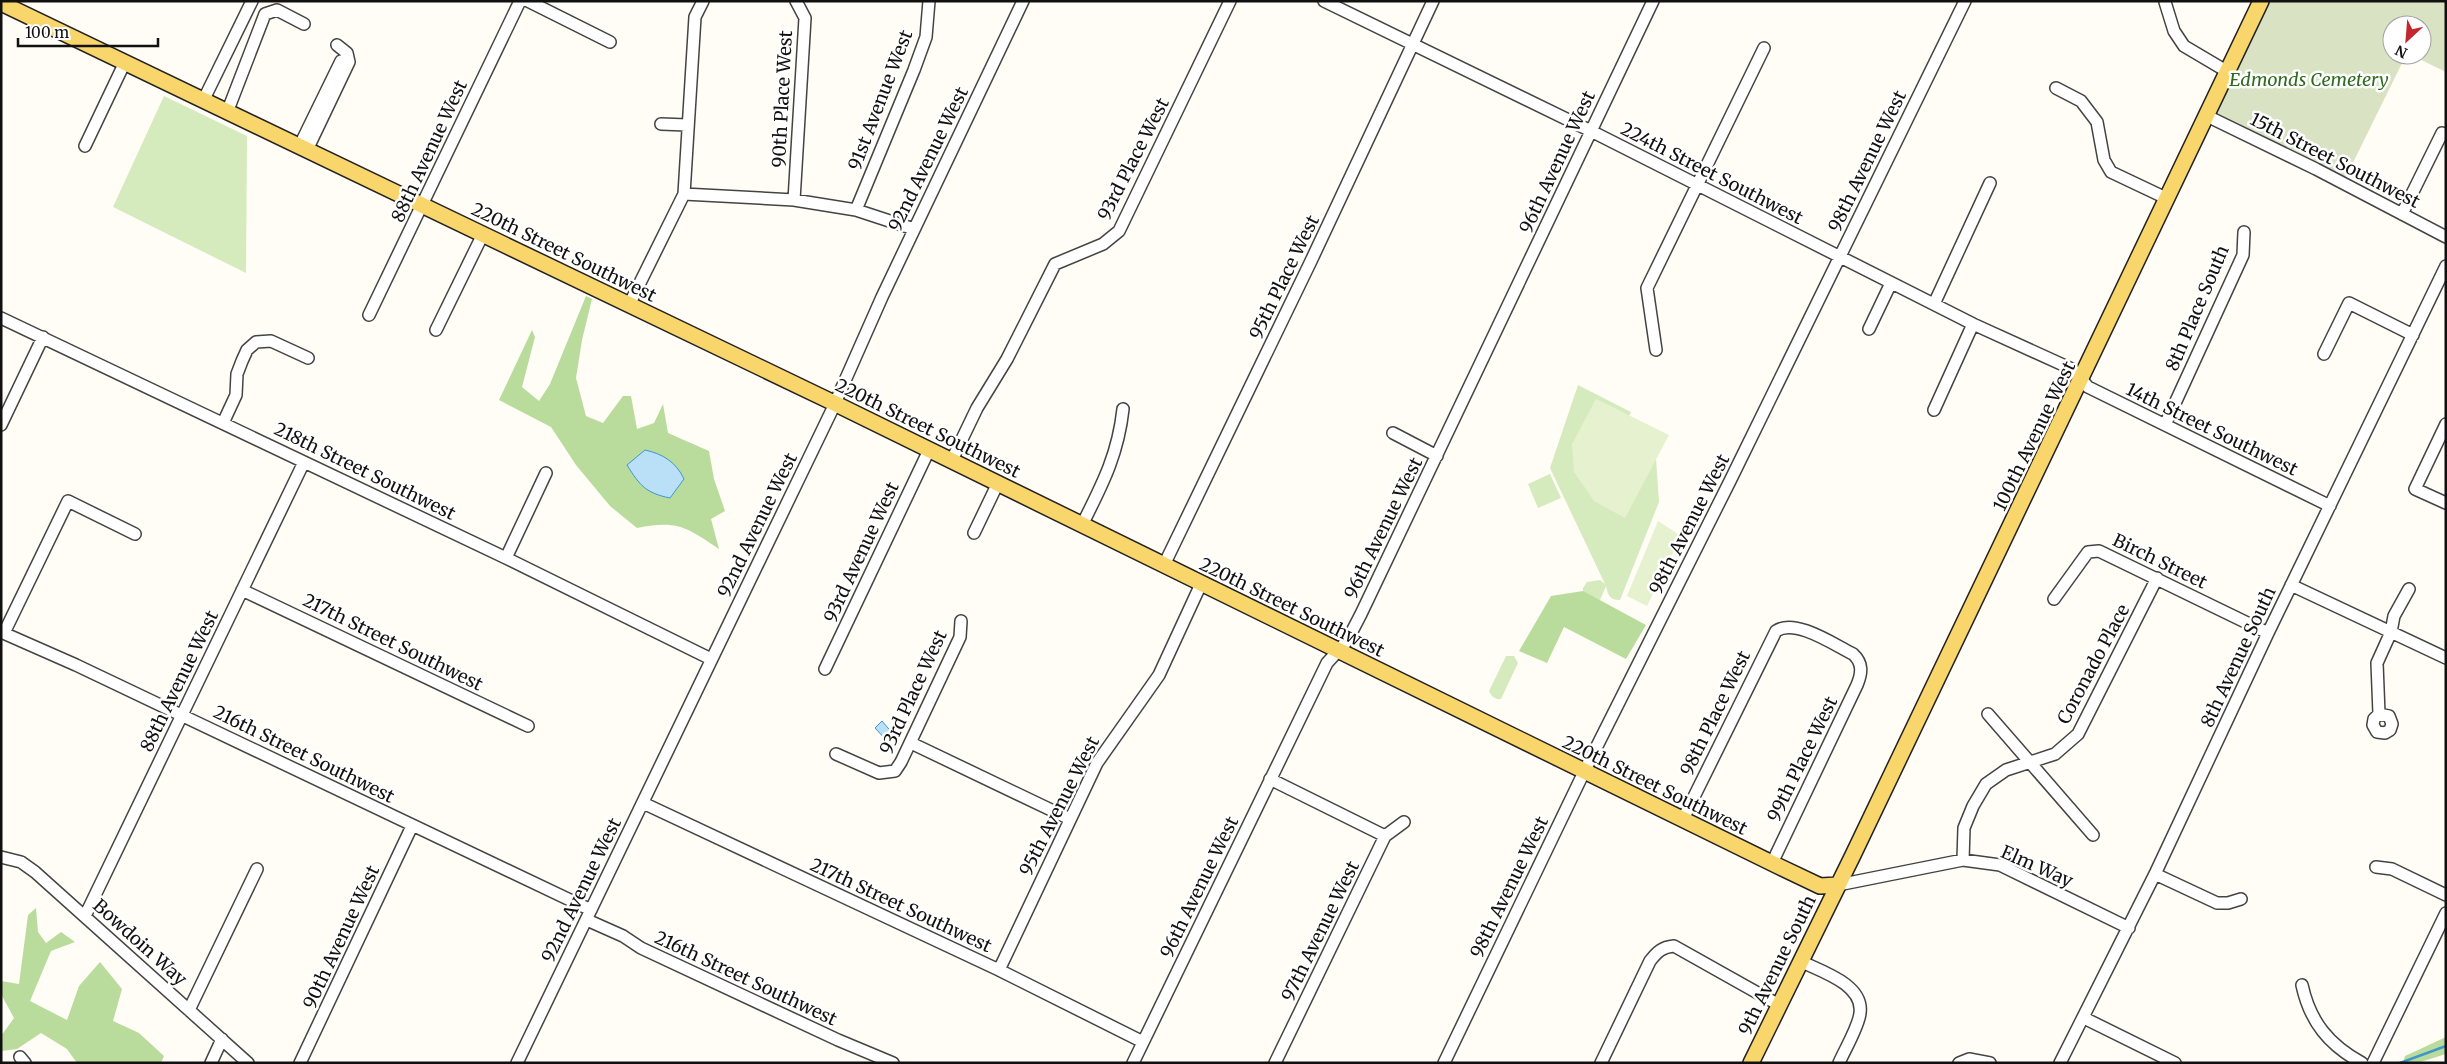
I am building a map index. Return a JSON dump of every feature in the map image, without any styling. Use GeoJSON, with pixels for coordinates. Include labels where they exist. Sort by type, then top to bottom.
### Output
{"type":"FeatureCollection","features":[{"type":"Feature","properties":{"kind":"main road","name":"100th Avenue West"},"geometry":{"type":"LineString","coordinates":[[1838,885],[2168,199],[2261,1]]}},
{"type":"Feature","properties":{"kind":"main road","name":"220th Street Southwest"},"geometry":{"type":"LineString","coordinates":[[1,3],[228,110],[952,460],[1772,863],[1820,886],[1838,885]]}},
{"type":"Feature","properties":{"kind":"main road","name":"9th Avenue South"},"geometry":{"type":"LineString","coordinates":[[1751,1063],[1838,885]]}},
{"type":"Feature","properties":{"kind":"street"},"geometry":{"type":"LineString","coordinates":[[204,99],[252,1]]}},
{"type":"Feature","properties":{"kind":"street","name":"88th Avenue West"},"geometry":{"type":"LineString","coordinates":[[369,316],[520,1]]}},
{"type":"Feature","properties":{"kind":"street"},"geometry":{"type":"LineString","coordinates":[[528,1],[610,42]]}},
{"type":"Feature","properties":{"kind":"street"},"geometry":{"type":"LineString","coordinates":[[629,305],[684,194],[687,125],[696,18],[703,1]]}},
{"type":"Feature","properties":{"kind":"street","name":"90th Place West"},"geometry":{"type":"LineString","coordinates":[[794,200],[805,18],[796,1]]}},
{"type":"Feature","properties":{"kind":"street","name":"91st Avenue West"},"geometry":{"type":"LineString","coordinates":[[856,210],[926,37],[928,1]]}},
{"type":"Feature","properties":{"kind":"street","name":"92nd Avenue West"},"geometry":{"type":"LineString","coordinates":[[517,1063],[712,659],[834,403],[914,229],[1024,1]]}},
{"type":"Feature","properties":{"kind":"street","name":"93rd Place West"},"geometry":{"type":"LineString","coordinates":[[952,460],[977,408],[1008,360],[1055,264],[1103,244],[1119,230],[1230,1]]}},
{"type":"Feature","properties":{"kind":"street","name":"224th Street Southwest"},"geometry":{"type":"LineString","coordinates":[[1324,1],[1591,131],[1973,324],[2072,369],[2081,379]]}},
{"type":"Feature","properties":{"kind":"street","name":"95th Place West"},"geometry":{"type":"LineString","coordinates":[[1164,565],[1294,298],[1433,1]]}},
{"type":"Feature","properties":{"kind":"street","name":"96th Avenue West"},"geometry":{"type":"LineString","coordinates":[[1133,1063],[1327,663],[1349,638],[1653,1]]}},
{"type":"Feature","properties":{"kind":"street","name":"98th Avenue West"},"geometry":{"type":"LineString","coordinates":[[1444,1063],[1584,772],[1965,1]]}},
{"type":"Feature","properties":{"kind":"street"},"geometry":{"type":"LineString","coordinates":[[2165,2],[2174,31],[2184,46],[2228,72]]}},
{"type":"Feature","properties":{"kind":"street"},"geometry":{"type":"LineString","coordinates":[[228,110],[265,14],[276,10],[304,24]]}},
{"type":"Feature","properties":{"kind":"street"},"geometry":{"type":"LineString","coordinates":[[304,147],[349,62],[347,53],[338,45]]}},
{"type":"Feature","properties":{"kind":"street"},"geometry":{"type":"LineString","coordinates":[[1656,350],[1647,288],[1764,48]]}},
{"type":"Feature","properties":{"kind":"street"},"geometry":{"type":"LineString","coordinates":[[304,147],[341,60]]}},
{"type":"Feature","properties":{"kind":"street"},"geometry":{"type":"LineString","coordinates":[[85,146],[125,62]]}},
{"type":"Feature","properties":{"kind":"street"},"geometry":{"type":"LineString","coordinates":[[2056,88],[2081,101],[2097,122],[2104,160],[2111,172],[2168,199]]}},
{"type":"Feature","properties":{"kind":"street","name":"15th Street Southwest"},"geometry":{"type":"LineString","coordinates":[[2207,116],[2446,237]]}},
{"type":"Feature","properties":{"kind":"street"},"geometry":{"type":"LineString","coordinates":[[661,124],[687,125]]}},
{"type":"Feature","properties":{"kind":"street"},"geometry":{"type":"LineString","coordinates":[[2402,214],[2442,133]]}},
{"type":"Feature","properties":{"kind":"street"},"geometry":{"type":"LineString","coordinates":[[1934,304],[1990,183]]}},
{"type":"Feature","properties":{"kind":"street"},"geometry":{"type":"LineString","coordinates":[[684,194],[794,200],[856,210],[914,229]]}},
{"type":"Feature","properties":{"kind":"street","name":"8th Place South"},"geometry":{"type":"LineString","coordinates":[[2165,425],[2243,255],[2244,232]]}},
{"type":"Feature","properties":{"kind":"street"},"geometry":{"type":"LineString","coordinates":[[436,330],[483,234]]}},
{"type":"Feature","properties":{"kind":"street","name":"8th Avenue South"},"geometry":{"type":"LineString","coordinates":[[2060,1063],[2129,928],[2268,633],[2446,266]]}},
{"type":"Feature","properties":{"kind":"street"},"geometry":{"type":"LineString","coordinates":[[1869,329],[1892,283]]}},
{"type":"Feature","properties":{"kind":"street"},"geometry":{"type":"LineString","coordinates":[[2324,354],[2349,303],[2413,335]]}},
{"type":"Feature","properties":{"kind":"street","name":"218th Street Southwest"},"geometry":{"type":"LineString","coordinates":[[1,318],[506,558],[712,659]]}},
{"type":"Feature","properties":{"kind":"street"},"geometry":{"type":"LineString","coordinates":[[1934,410],[1973,324]]}},
{"type":"Feature","properties":{"kind":"street"},"geometry":{"type":"LineString","coordinates":[[1,425],[43,337]]}},
{"type":"Feature","properties":{"kind":"street"},"geometry":{"type":"LineString","coordinates":[[223,423],[236,396],[237,374],[242,361],[247,350],[256,342],[271,341],[308,358]]}},
{"type":"Feature","properties":{"kind":"street","name":"14th Street Southwest"},"geometry":{"type":"LineString","coordinates":[[2081,379],[2088,387],[2330,506]]}},
{"type":"Feature","properties":{"kind":"street"},"geometry":{"type":"LineString","coordinates":[[1082,525],[1113,461],[1120,434],[1123,410]]}},
{"type":"Feature","properties":{"kind":"street"},"geometry":{"type":"LineString","coordinates":[[2446,424],[2416,489],[2446,503]]}},
{"type":"Feature","properties":{"kind":"street"},"geometry":{"type":"LineString","coordinates":[[1393,432],[1437,456]]}},
{"type":"Feature","properties":{"kind":"street","name":"93rd Avenue West"},"geometry":{"type":"LineString","coordinates":[[825,668],[929,450]]}},
{"type":"Feature","properties":{"kind":"street","name":"88th Avenue West"},"geometry":{"type":"LineString","coordinates":[[85,916],[304,462]]}},
{"type":"Feature","properties":{"kind":"street"},"geometry":{"type":"LineString","coordinates":[[506,558],[546,473]]}},
{"type":"Feature","properties":{"kind":"street"},"geometry":{"type":"LineString","coordinates":[[974,533],[998,483]]}},
{"type":"Feature","properties":{"kind":"street"},"geometry":{"type":"LineString","coordinates":[[3,632],[68,501],[135,534]]}},
{"type":"Feature","properties":{"kind":"street","name":"Birch Street"},"geometry":{"type":"LineString","coordinates":[[2054,598],[2088,552],[2099,551],[2268,633]]}},
{"type":"Feature","properties":{"kind":"street","name":"Coronado Place"},"geometry":{"type":"LineString","coordinates":[[1963,860],[1964,828],[1973,806],[1986,784],[2006,770],[2055,754],[2078,734],[2157,578]]}},
{"type":"Feature","properties":{"kind":"street","name":"95th Avenue West"},"geometry":{"type":"LineString","coordinates":[[999,970],[1070,819],[1105,750],[1147,695],[1159,675],[1201,584]]}},
{"type":"Feature","properties":{"kind":"street"},"geometry":{"type":"LineString","coordinates":[[2291,585],[2446,658]]}},
{"type":"Feature","properties":{"kind":"street"},"geometry":{"type":"LineString","coordinates":[[2379,714],[2377,663],[2391,632],[2394,616],[2409,589]]}},
{"type":"Feature","properties":{"kind":"street","name":"217th Street Southwest"},"geometry":{"type":"LineString","coordinates":[[242,590],[528,726]]}},
{"type":"Feature","properties":{"kind":"street","name":"93rd Place West"},"geometry":{"type":"LineString","coordinates":[[836,754],[879,773],[888,774],[894,771],[911,743],[960,637],[961,621]]}},
{"type":"Feature","properties":{"kind":"street","name":"98th Place West"},"geometry":{"type":"LineString","coordinates":[[1683,820],[1770,638],[1776,630],[1784,625],[1805,630],[1853,654],[1859,659],[1861,668]]}},
{"type":"Feature","properties":{"kind":"street","name":"216th Street Southwest"},"geometry":{"type":"LineString","coordinates":[[3,632],[412,826],[589,915],[721,986],[893,1063]]}},
{"type":"Feature","properties":{"kind":"street","name":"99th Place West"},"geometry":{"type":"LineString","coordinates":[[1772,863],[1857,685],[1861,668]]}},
{"type":"Feature","properties":{"kind":"street"},"geometry":{"type":"LineString","coordinates":[[1988,714],[2093,835]]}},
{"type":"Feature","properties":{"kind":"street"},"geometry":{"type":"LineString","coordinates":[[911,743],[1070,819]]}},
{"type":"Feature","properties":{"kind":"street"},"geometry":{"type":"LineString","coordinates":[[1270,779],[1385,836]]}},
{"type":"Feature","properties":{"kind":"street","name":"217th Street Southwest"},"geometry":{"type":"LineString","coordinates":[[643,803],[999,970],[1143,1042]]}},
{"type":"Feature","properties":{"kind":"street","name":"97th Avenue West"},"geometry":{"type":"LineString","coordinates":[[1276,1063],[1385,836],[1404,822]]}},
{"type":"Feature","properties":{"kind":"street","name":"90th Avenue West"},"geometry":{"type":"LineString","coordinates":[[300,1063],[412,826]]}},
{"type":"Feature","properties":{"kind":"street","name":"Bowdoin Way"},"geometry":{"type":"LineString","coordinates":[[1,857],[27,865],[248,1063]]}},
{"type":"Feature","properties":{"kind":"street","name":"Elm Way"},"geometry":{"type":"LineString","coordinates":[[1838,885],[1963,860],[2000,865],[2129,928]]}},
{"type":"Feature","properties":{"kind":"street"},"geometry":{"type":"LineString","coordinates":[[2376,867],[2392,869],[2446,895]]}},
{"type":"Feature","properties":{"kind":"street"},"geometry":{"type":"LineString","coordinates":[[189,1010],[256,869]]}},
{"type":"Feature","properties":{"kind":"street"},"geometry":{"type":"LineString","coordinates":[[2155,874],[2216,903],[2228,903],[2241,899]]}},
{"type":"Feature","properties":{"kind":"street"},"geometry":{"type":"LineString","coordinates":[[2373,1063],[2446,913]]}},
{"type":"Feature","properties":{"kind":"street"},"geometry":{"type":"LineString","coordinates":[[1601,1063],[1650,962],[1658,951],[1666,947],[1674,946],[1779,1005]]}},
{"type":"Feature","properties":{"kind":"street"},"geometry":{"type":"LineString","coordinates":[[1800,961],[1847,985],[1860,999],[1860,1014],[1839,1063]]}},
{"type":"Feature","properties":{"kind":"street"},"geometry":{"type":"LineString","coordinates":[[2302,986],[2306,1003],[2317,1026],[2328,1040],[2362,1063]]}},
{"type":"Feature","properties":{"kind":"street"},"geometry":{"type":"LineString","coordinates":[[2084,1018],[2175,1063]]}},
{"type":"Feature","properties":{"kind":"street"},"geometry":{"type":"LineString","coordinates":[[211,1063],[222,1039]]}},
{"type":"Feature","properties":{"kind":"street"},"geometry":{"type":"LineString","coordinates":[[1959,1063],[1969,1060],[1990,1063]]}},
{"type":"Feature","properties":{"kind":"green space","name":"Edmonds Cemetery"},"geometry":{"type":"Polygon","coordinates":[[[2261,1],[2446,1],[2446,72],[2432,65],[2432,15],[2382,15],[2382,65],[2401,65],[2342,185],[2207,116],[2261,1]]]}},
{"type":"Feature","properties":{"kind":"green space"},"geometry":{"type":"Polygon","coordinates":[[[164,96],[247,136],[246,273],[113,207],[164,96]]]}},
{"type":"Feature","properties":{"kind":"green space"},"geometry":{"type":"Polygon","coordinates":[[[586,296],[592,299],[582,340],[576,378],[586,416],[603,423],[623,396],[631,396],[637,429],[654,423],[663,404],[668,433],[709,451],[714,479],[725,511],[711,519],[719,549],[698,535],[681,527],[662,525],[637,528],[610,506],[576,465],[551,427],[499,400],[532,330],[535,337],[522,387],[539,401],[550,384],[586,296]]]}},
{"type":"Feature","properties":{"kind":"green space"},"geometry":{"type":"Polygon","coordinates":[[[1578,385],[1631,412],[1616,446],[1656,458],[1659,502],[1620,600],[1610,597],[1606,586],[1600,600],[1583,596],[1583,588],[1587,582],[1600,580],[1605,584],[1550,468],[1578,385]]]}},
{"type":"Feature","properties":{"kind":"green space"},"geometry":{"type":"Polygon","coordinates":[[[1596,399],[1669,435],[1625,518],[1594,501],[1574,472],[1572,444],[1596,399]]]}},
{"type":"Feature","properties":{"kind":"green space"},"geometry":{"type":"Polygon","coordinates":[[[1550,474],[1561,498],[1538,508],[1528,484],[1550,474]]]}},
{"type":"Feature","properties":{"kind":"green space"},"geometry":{"type":"Polygon","coordinates":[[[1658,521],[1681,536],[1647,606],[1627,596],[1658,521]]]}},
{"type":"Feature","properties":{"kind":"green space"},"geometry":{"type":"Polygon","coordinates":[[[1583,591],[1646,625],[1626,659],[1564,627],[1547,663],[1519,651],[1551,596],[1583,591]]]}},
{"type":"Feature","properties":{"kind":"green space"},"geometry":{"type":"Polygon","coordinates":[[[1506,656],[1514,656],[1518,663],[1501,699],[1497,699],[1489,691],[1506,656]]]}},
{"type":"Feature","properties":{"kind":"green space"},"geometry":{"type":"Polygon","coordinates":[[[36,908],[38,932],[46,943],[61,932],[75,942],[51,951],[30,1001],[67,1020],[79,986],[100,962],[122,989],[113,1021],[139,1033],[164,1056],[161,1063],[77,1063],[67,1049],[41,1033],[17,1049],[1,1051],[1,1036],[14,1018],[1,994],[1,981],[19,984],[28,915],[36,908]]]}},
{"type":"Feature","properties":{"kind":"green space"},"geometry":{"type":"Polygon","coordinates":[[[2446,1037],[2446,1054],[2417,1063],[2403,1063],[2405,1056],[2446,1037]]]}},
{"type":"Feature","properties":{"kind":"water"},"geometry":{"type":"Polygon","coordinates":[[[645,450],[658,454],[673,463],[681,473],[684,479],[670,498],[655,494],[644,488],[627,465],[645,450]]]}},
{"type":"Feature","properties":{"kind":"water"},"geometry":{"type":"Polygon","coordinates":[[[882,721],[894,735],[887,741],[875,728],[882,721]]]}},
{"type":"Feature","properties":{"kind":"waterway"},"geometry":{"type":"LineString","coordinates":[[2400,1063],[2446,1046]]}}]}
